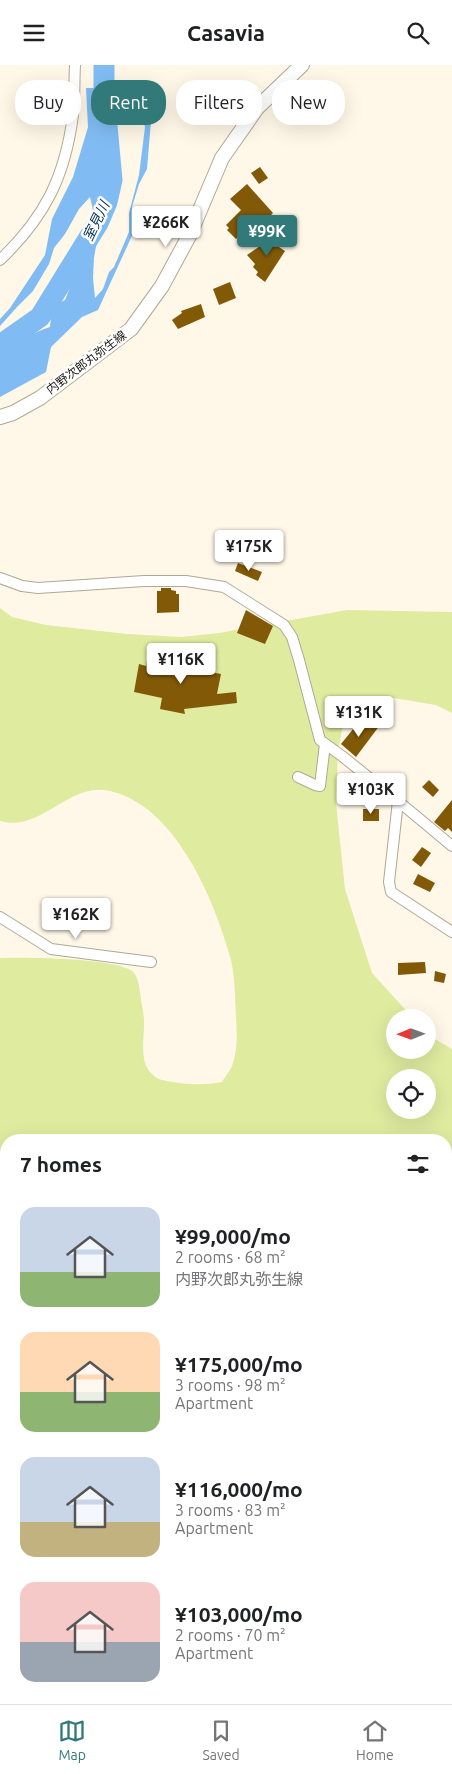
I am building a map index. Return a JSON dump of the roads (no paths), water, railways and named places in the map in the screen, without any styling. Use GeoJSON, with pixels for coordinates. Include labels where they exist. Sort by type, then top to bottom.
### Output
{"type":"FeatureCollection","features":[{"type":"Feature","properties":{"kind":"main road","name":"内野次郎丸弥生線"},"geometry":{"type":"LineString","coordinates":[[0,417],[13,413],[40,398],[131,329],[162,286],[189,236],[222,158],[257,108],[302,65]]}},
{"type":"Feature","properties":{"kind":"street"},"geometry":{"type":"LineString","coordinates":[[0,260],[17,244],[36,221],[52,194],[65,158],[73,114],[74,65]]}},
{"type":"Feature","properties":{"kind":"street"},"geometry":{"type":"LineString","coordinates":[[0,578],[22,586],[38,588],[144,581],[186,581],[224,587],[284,625],[292,637],[320,740],[452,846]]}},
{"type":"Feature","properties":{"kind":"street"},"geometry":{"type":"LineString","coordinates":[[298,777],[314,785],[320,785],[325,744]]}},
{"type":"Feature","properties":{"kind":"street"},"geometry":{"type":"LineString","coordinates":[[398,801],[389,882],[391,892],[452,932]]}},
{"type":"Feature","properties":{"kind":"street"},"geometry":{"type":"LineString","coordinates":[[0,917],[51,949],[151,962]]}},
{"type":"Feature","properties":{"kind":"water"},"geometry":{"type":"Polygon","coordinates":[[[86,88],[91,88],[91,125],[107,125],[104,128],[106,186],[94,258],[95,298],[103,289],[109,272],[114,267],[129,232],[129,213],[139,175],[144,125],[151,125],[147,169],[139,184],[132,207],[136,227],[98,310],[82,317],[51,347],[46,372],[0,397],[0,352],[50,327],[53,310],[65,300],[71,285],[71,275],[77,267],[88,230],[93,223],[90,197],[79,209],[65,234],[54,248],[49,264],[33,291],[0,326],[0,319],[10,308],[45,255],[52,219],[73,177],[88,127],[86,88]]]}},
{"type":"Feature","properties":{"kind":"waterway","name":"室見川"},"geometry":{"type":"LineString","coordinates":[[0,345],[40,317],[98,223],[107,202],[112,180],[104,93],[104,65]]}}]}
